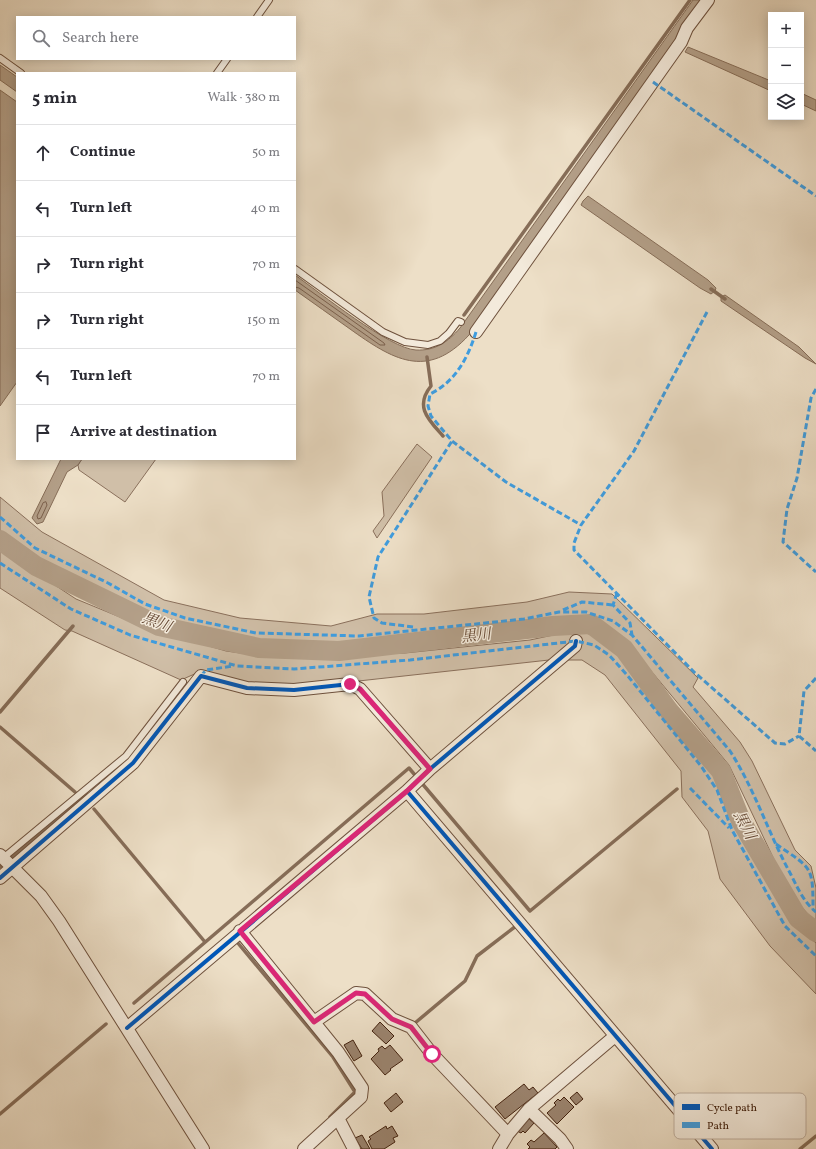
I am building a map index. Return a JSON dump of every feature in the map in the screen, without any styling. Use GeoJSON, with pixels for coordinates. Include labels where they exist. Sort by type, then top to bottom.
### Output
{"type":"FeatureCollection","features":[{"type":"Feature","properties":{"kind":"street"},"geometry":{"type":"LineString","coordinates":[[476,332],[679,46],[687,28],[708,0]]}},
{"type":"Feature","properties":{"kind":"street"},"geometry":{"type":"LineString","coordinates":[[122,1020],[240,931],[407,791],[575,646],[576,642]]}},
{"type":"Feature","properties":{"kind":"street"},"geometry":{"type":"LineString","coordinates":[[0,878],[133,764],[201,676],[247,688],[294,690],[350,684],[360,689],[423,776]]}},
{"type":"Feature","properties":{"kind":"street"},"geometry":{"type":"LineString","coordinates":[[407,791],[674,1105]]}},
{"type":"Feature","properties":{"kind":"street"},"geometry":{"type":"LineString","coordinates":[[1,858],[41,896],[55,914],[203,1149]]}},
{"type":"Feature","properties":{"kind":"street"},"geometry":{"type":"LineString","coordinates":[[240,931],[338,1052],[362,1088],[361,1097],[304,1149]]}},
{"type":"Feature","properties":{"kind":"street"},"geometry":{"type":"LineString","coordinates":[[314,1022],[356,993],[365,994],[392,1019],[411,1027],[432,1054],[508,1134]]}},
{"type":"Feature","properties":{"kind":"street"},"geometry":{"type":"LineString","coordinates":[[499,1149],[508,1134],[529,1109],[615,1036]]}},
{"type":"Feature","properties":{"kind":"street"},"geometry":{"type":"LineString","coordinates":[[529,1109],[560,1139],[567,1149]]}},
{"type":"Feature","properties":{"kind":"street"},"geometry":{"type":"LineString","coordinates":[[338,1118],[354,1149]]}},
{"type":"Feature","properties":{"kind":"street"},"geometry":{"type":"LineString","coordinates":[[703,1139],[712,1149]]}},
{"type":"Feature","properties":{"kind":"lane"},"geometry":{"type":"LineString","coordinates":[[258,16],[269,0]]}},
{"type":"Feature","properties":{"kind":"lane"},"geometry":{"type":"LineString","coordinates":[[0,58],[20,72]]}},
{"type":"Feature","properties":{"kind":"lane"},"geometry":{"type":"LineString","coordinates":[[218,72],[226,60]]}},
{"type":"Feature","properties":{"kind":"lane"},"geometry":{"type":"LineString","coordinates":[[296,270],[383,332],[405,342],[428,345],[440,341],[449,333],[458,321],[461,322]]}},
{"type":"Feature","properties":{"kind":"lane"},"geometry":{"type":"LineString","coordinates":[[1,858],[126,756],[183,682]]}},
{"type":"Feature","properties":{"kind":"shaded area"},"geometry":{"type":"Polygon","coordinates":[[[417,444],[432,457],[377,538],[373,531],[384,516],[382,492],[417,444]]]}},
{"type":"Feature","properties":{"kind":"shaded area"},"geometry":{"type":"Polygon","coordinates":[[[81,460],[155,460],[125,502],[79,470],[78,465],[81,460]]]}},
{"type":"Feature","properties":{"kind":"shaded area"},"geometry":{"type":"Polygon","coordinates":[[[0,497],[42,532],[164,600],[240,618],[331,626],[377,614],[424,614],[527,602],[569,592],[612,594],[698,678],[693,687],[740,742],[752,761],[795,850],[811,866],[816,888],[816,923],[791,895],[729,765],[623,637],[596,622],[568,619],[537,624],[363,643],[256,641],[182,627],[143,613],[30,557],[0,530],[0,497]]]}},
{"type":"Feature","properties":{"kind":"shaded area"},"geometry":{"type":"Polygon","coordinates":[[[0,549],[76,599],[144,627],[226,651],[269,657],[405,653],[530,640],[572,631],[596,635],[616,649],[718,774],[741,827],[793,923],[816,943],[816,994],[770,946],[720,879],[708,831],[682,797],[681,771],[605,675],[582,660],[549,660],[295,688],[248,684],[199,672],[181,680],[72,631],[65,630],[0,588],[0,549]]]}},
{"type":"Feature","properties":{"kind":"water"},"geometry":{"type":"Polygon","coordinates":[[[693,0],[703,0],[675,44],[469,335],[454,349],[439,358],[424,361],[410,360],[395,356],[365,340],[296,291],[296,276],[373,330],[404,347],[423,350],[441,345],[460,328],[693,0]]]}},
{"type":"Feature","properties":{"kind":"water"},"geometry":{"type":"Polygon","coordinates":[[[688,47],[768,80],[768,90],[685,52],[688,47]]]}},
{"type":"Feature","properties":{"kind":"water"},"geometry":{"type":"Polygon","coordinates":[[[0,65],[16,76],[16,91],[0,80],[0,65]]]}},
{"type":"Feature","properties":{"kind":"water"},"geometry":{"type":"Polygon","coordinates":[[[0,90],[16,101],[16,383],[0,406],[0,90]]]}},
{"type":"Feature","properties":{"kind":"water"},"geometry":{"type":"Polygon","coordinates":[[[804,94],[816,100],[816,111],[804,105],[804,94]]]}},
{"type":"Feature","properties":{"kind":"water"},"geometry":{"type":"Polygon","coordinates":[[[588,196],[708,280],[716,288],[715,291],[711,294],[700,288],[581,205],[588,196]]]}},
{"type":"Feature","properties":{"kind":"water"},"geometry":{"type":"Polygon","coordinates":[[[725,295],[799,347],[816,364],[721,301],[721,297],[725,295]]]}},
{"type":"Feature","properties":{"kind":"water"},"geometry":{"type":"Polygon","coordinates":[[[61,460],[81,460],[78,465],[67,472],[43,522],[37,524],[32,518],[61,460]]]}},
{"type":"Feature","properties":{"kind":"building"},"geometry":{"type":"Polygon","coordinates":[[[380,1022],[394,1036],[386,1044],[372,1031],[380,1022]]]}},
{"type":"Feature","properties":{"kind":"building"},"geometry":{"type":"Polygon","coordinates":[[[353,1040],[362,1056],[354,1061],[344,1045],[353,1040]]]}},
{"type":"Feature","properties":{"kind":"building"},"geometry":{"type":"Polygon","coordinates":[[[390,1045],[403,1060],[390,1069],[391,1070],[385,1075],[371,1059],[382,1046],[385,1049],[390,1045]]]}},
{"type":"Feature","properties":{"kind":"building"},"geometry":{"type":"Polygon","coordinates":[[[524,1084],[529,1090],[533,1087],[538,1093],[505,1119],[495,1107],[524,1084]]]}},
{"type":"Feature","properties":{"kind":"building"},"geometry":{"type":"Polygon","coordinates":[[[577,1092],[583,1099],[576,1105],[570,1098],[577,1092]]]}},
{"type":"Feature","properties":{"kind":"building"},"geometry":{"type":"Polygon","coordinates":[[[396,1093],[403,1102],[391,1112],[384,1103],[396,1093]]]}},
{"type":"Feature","properties":{"kind":"building"},"geometry":{"type":"Polygon","coordinates":[[[564,1097],[574,1107],[557,1124],[547,1113],[556,1105],[554,1103],[558,1099],[560,1101],[564,1097]]]}},
{"type":"Feature","properties":{"kind":"building"},"geometry":{"type":"Polygon","coordinates":[[[528,1118],[534,1123],[525,1133],[523,1131],[521,1133],[517,1131],[528,1118]]]}},
{"type":"Feature","properties":{"kind":"building"},"geometry":{"type":"Polygon","coordinates":[[[386,1126],[387,1129],[392,1126],[398,1136],[393,1138],[395,1142],[384,1149],[372,1149],[368,1141],[371,1139],[369,1137],[386,1126]]]}},
{"type":"Feature","properties":{"kind":"building"},"geometry":{"type":"Polygon","coordinates":[[[544,1133],[557,1147],[555,1149],[528,1149],[530,1147],[527,1144],[531,1140],[534,1142],[544,1133]]]}},
{"type":"Feature","properties":{"kind":"building"},"geometry":{"type":"Polygon","coordinates":[[[362,1135],[370,1149],[362,1149],[355,1138],[362,1135]]]}},
{"type":"Feature","properties":{"kind":"waterway"},"geometry":{"type":"LineString","coordinates":[[464,315],[690,0]]}},
{"type":"Feature","properties":{"kind":"waterway"},"geometry":{"type":"LineString","coordinates":[[711,289],[725,299]]}},
{"type":"Feature","properties":{"kind":"waterway"},"geometry":{"type":"LineString","coordinates":[[427,357],[431,386],[424,400],[425,413],[443,436]]}},
{"type":"Feature","properties":{"kind":"waterway","name":"黒川"},"geometry":{"type":"LineString","coordinates":[[0,540],[36,566],[159,626],[259,648],[339,651],[553,626],[591,624],[624,649],[669,711],[721,771],[741,821],[798,918],[816,932]]}},
{"type":"Feature","properties":{"kind":"waterway"},"geometry":{"type":"LineString","coordinates":[[0,712],[73,626]]}},
{"type":"Feature","properties":{"kind":"waterway"},"geometry":{"type":"LineString","coordinates":[[0,727],[75,792]]}},
{"type":"Feature","properties":{"kind":"waterway"},"geometry":{"type":"LineString","coordinates":[[134,1003],[409,768],[530,911],[677,789]]}},
{"type":"Feature","properties":{"kind":"waterway"},"geometry":{"type":"LineString","coordinates":[[0,867],[87,795]]}},
{"type":"Feature","properties":{"kind":"waterway"},"geometry":{"type":"LineString","coordinates":[[94,809],[205,942]]}},
{"type":"Feature","properties":{"kind":"waterway"},"geometry":{"type":"LineString","coordinates":[[415,1023],[465,981],[477,956],[516,926]]}},
{"type":"Feature","properties":{"kind":"waterway"},"geometry":{"type":"LineString","coordinates":[[237,942],[333,1057],[355,1092],[330,1117]]}},
{"type":"Feature","properties":{"kind":"waterway"},"geometry":{"type":"LineString","coordinates":[[0,1114],[106,1024]]}},
{"type":"Feature","properties":{"kind":"waterway"},"geometry":{"type":"LineString","coordinates":[[800,1149],[816,1136]]}},
{"type":"Feature","properties":{"kind":"marked path"},"geometry":{"type":"LineString","coordinates":[[653,82],[816,196]]}},
{"type":"Feature","properties":{"kind":"marked path"},"geometry":{"type":"LineString","coordinates":[[707,312],[634,451],[581,525],[574,543],[574,550],[694,672],[775,743],[785,744],[799,736]]}},
{"type":"Feature","properties":{"kind":"marked path"},"geometry":{"type":"LineString","coordinates":[[476,332],[465,360],[447,383],[430,394],[428,406],[431,416],[452,441],[506,482],[581,525]]}},
{"type":"Feature","properties":{"kind":"marked path"},"geometry":{"type":"LineString","coordinates":[[816,389],[811,398],[797,478],[787,509],[783,542],[816,572]]}},
{"type":"Feature","properties":{"kind":"marked path"},"geometry":{"type":"LineString","coordinates":[[413,627],[382,623],[374,618],[369,597],[378,557],[452,441]]}},
{"type":"Feature","properties":{"kind":"marked path"},"geometry":{"type":"LineString","coordinates":[[0,517],[35,548],[108,583],[145,604],[185,618],[256,633],[359,636],[524,619],[559,612],[586,612],[613,621],[632,635],[730,751],[754,795],[781,856],[797,887],[807,903],[816,912]]}},
{"type":"Feature","properties":{"kind":"marked path"},"geometry":{"type":"LineString","coordinates":[[0,563],[71,609],[130,635],[237,666],[294,669],[410,660],[576,641],[594,645],[609,655],[627,675],[701,766],[717,790],[732,830],[785,926],[816,956]]}},
{"type":"Feature","properties":{"kind":"marked path"},"geometry":{"type":"LineString","coordinates":[[617,593],[613,605],[630,623],[632,635]]}},
{"type":"Feature","properties":{"kind":"marked path"},"geometry":{"type":"LineString","coordinates":[[563,610],[582,602],[613,605]]}},
{"type":"Feature","properties":{"kind":"marked path"},"geometry":{"type":"LineString","coordinates":[[201,676],[206,670],[233,666]]}},
{"type":"Feature","properties":{"kind":"marked path"},"geometry":{"type":"LineString","coordinates":[[816,678],[804,691],[799,736],[816,751]]}},
{"type":"Feature","properties":{"kind":"marked path"},"geometry":{"type":"LineString","coordinates":[[690,788],[729,828]]}},
{"type":"Feature","properties":{"kind":"marked path"},"geometry":{"type":"LineString","coordinates":[[776,844],[804,864],[808,870],[811,876],[813,910]]}},
{"type":"Feature","properties":{"kind":"cycle path"},"geometry":{"type":"LineString","coordinates":[[127,1028],[407,791],[430,769],[575,646],[576,641]]}},
{"type":"Feature","properties":{"kind":"cycle path"},"geometry":{"type":"LineString","coordinates":[[0,878],[133,763],[201,676],[247,688],[294,690],[350,684],[360,689],[430,769]]}},
{"type":"Feature","properties":{"kind":"cycle path"},"geometry":{"type":"LineString","coordinates":[[407,791],[674,1104]]}},
{"type":"Feature","properties":{"kind":"cycle path"},"geometry":{"type":"LineString","coordinates":[[703,1139],[712,1149]]}},
{"type":"Feature","properties":{"kind":"route"},"geometry":{"type":"LineString","coordinates":[[350,684],[360,689],[430,769],[407,791],[240,931],[314,1022],[356,993],[365,994],[392,1019],[411,1027],[432,1054]]}}]}
